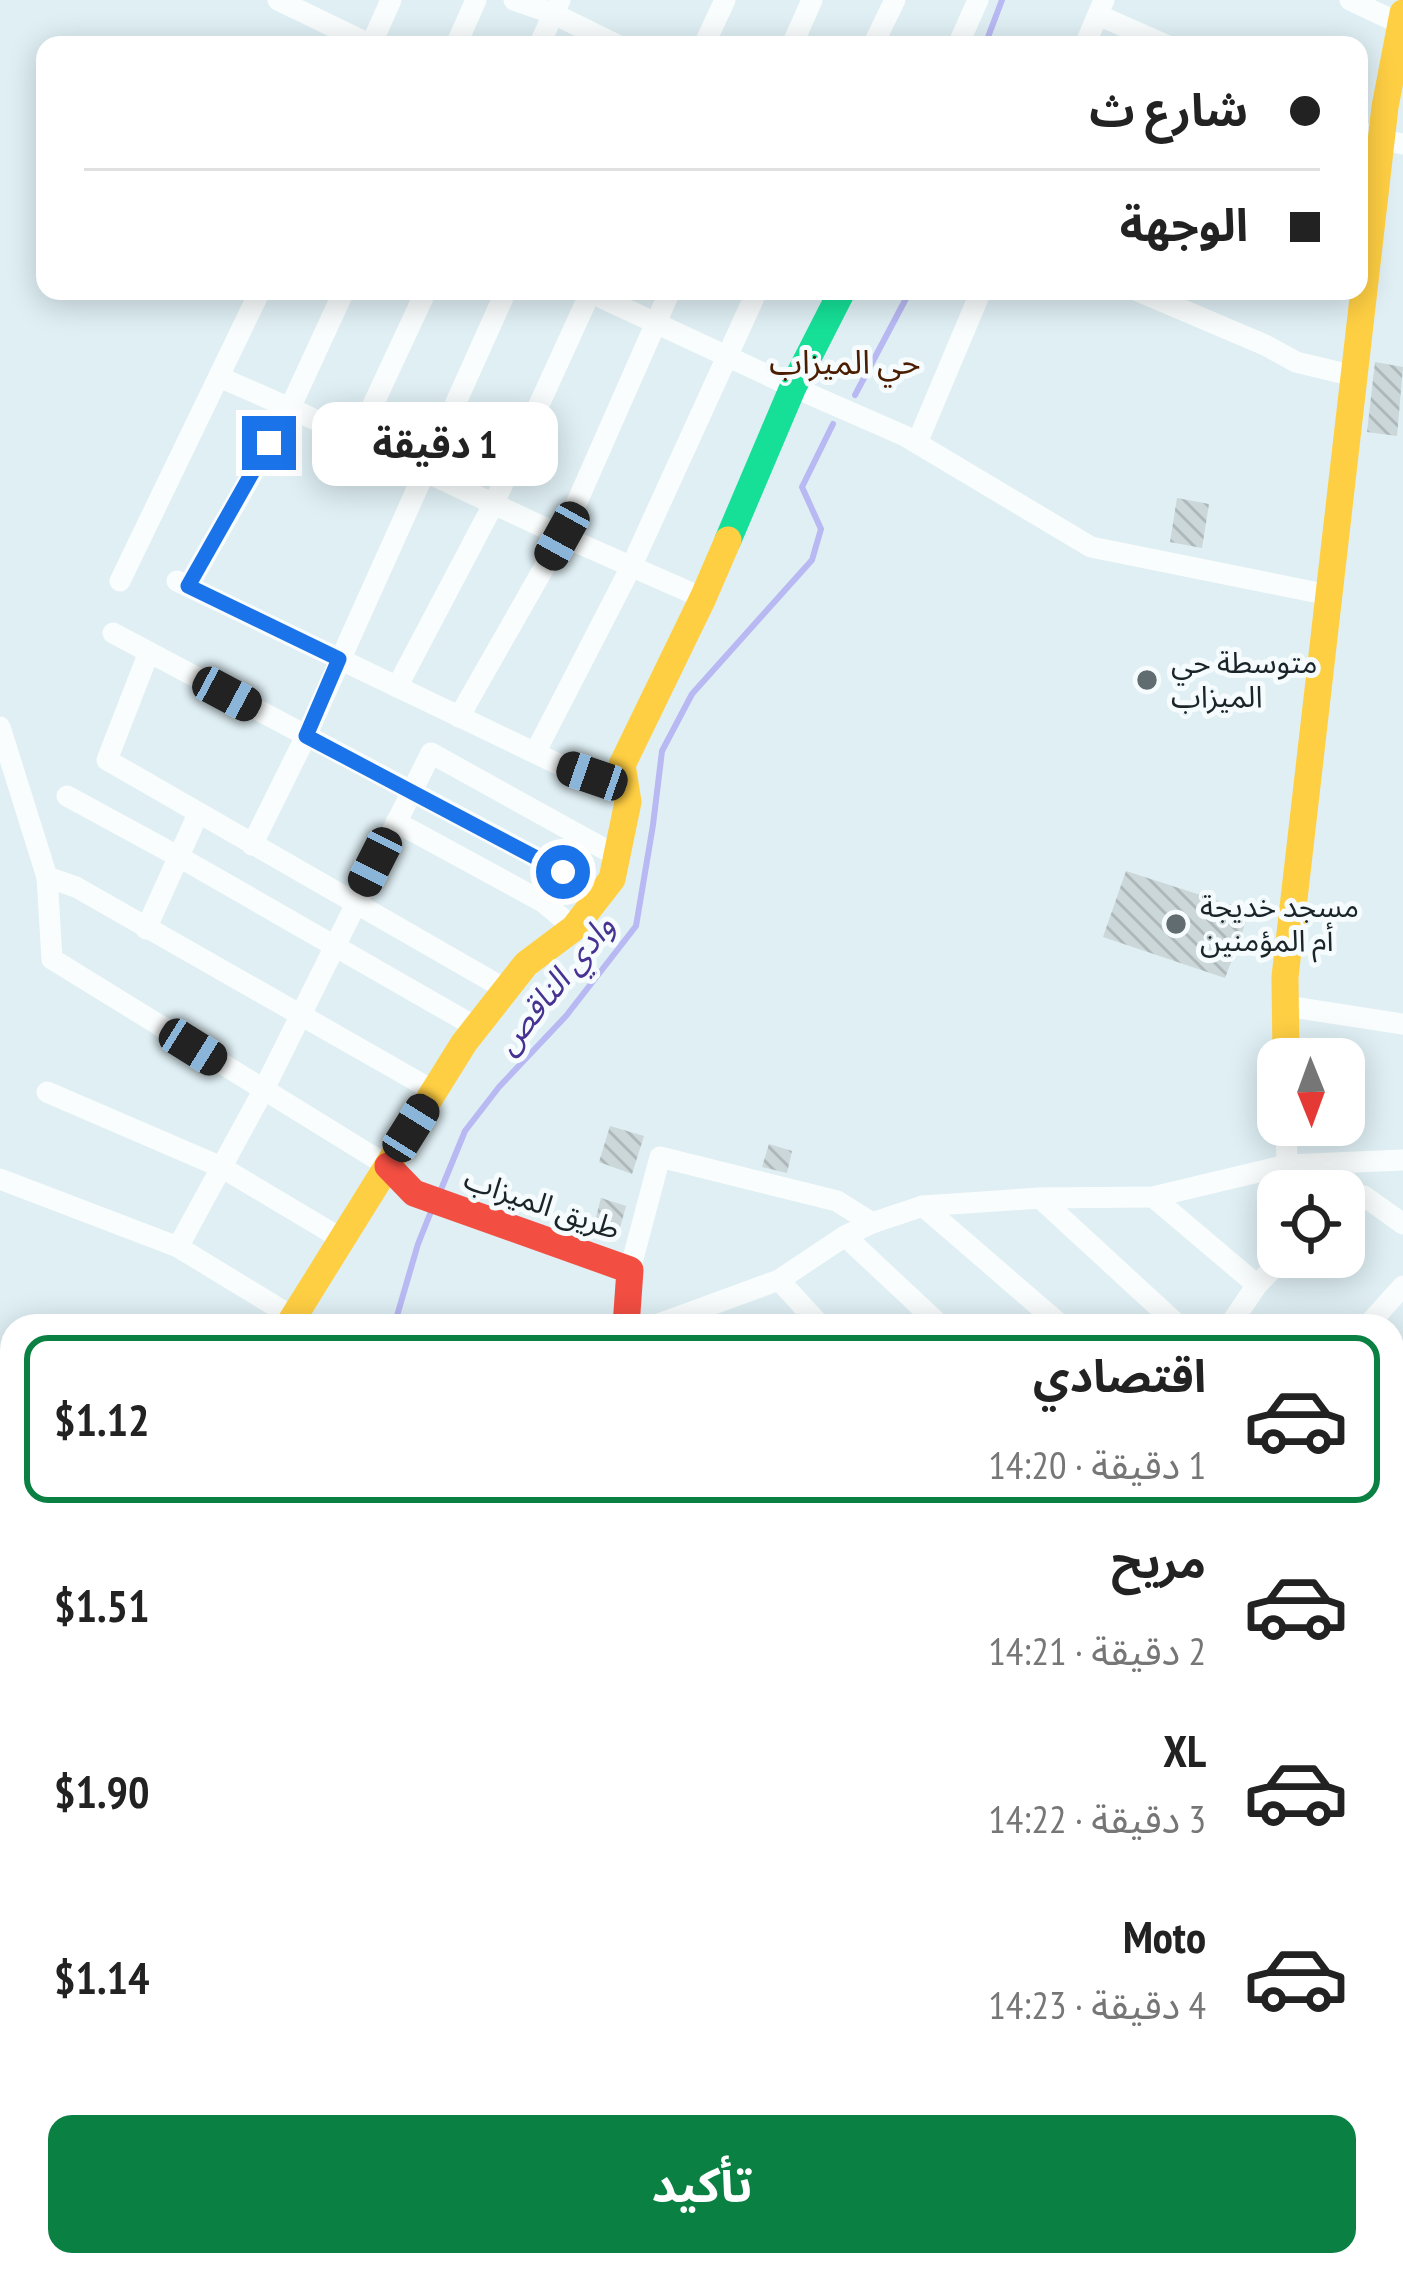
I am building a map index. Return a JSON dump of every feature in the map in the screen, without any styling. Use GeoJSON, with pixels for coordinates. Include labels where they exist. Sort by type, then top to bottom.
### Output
{"type":"FeatureCollection","features":[{"type":"Feature","properties":{"kind":"street"},"geometry":{"type":"LineString","coordinates":[[278,0],[352,36]]}},
{"type":"Feature","properties":{"kind":"street"},"geometry":{"type":"LineString","coordinates":[[375,36],[391,0]]}},
{"type":"Feature","properties":{"kind":"street"},"geometry":{"type":"LineString","coordinates":[[460,36],[476,0]]}},
{"type":"Feature","properties":{"kind":"street"},"geometry":{"type":"LineString","coordinates":[[514,0],[557,7],[603,36]]}},
{"type":"Feature","properties":{"kind":"street"},"geometry":{"type":"LineString","coordinates":[[708,36],[725,0]]}},
{"type":"Feature","properties":{"kind":"street"},"geometry":{"type":"LineString","coordinates":[[796,36],[812,0]]}},
{"type":"Feature","properties":{"kind":"street"},"geometry":{"type":"LineString","coordinates":[[877,36],[895,0]]}},
{"type":"Feature","properties":{"kind":"street"},"geometry":{"type":"LineString","coordinates":[[962,36],[978,0]]}},
{"type":"Feature","properties":{"kind":"street"},"geometry":{"type":"LineString","coordinates":[[1350,0],[1402,18],[1368,253]]}},
{"type":"Feature","properties":{"kind":"street"},"geometry":{"type":"LineString","coordinates":[[543,36],[557,7]]}},
{"type":"Feature","properties":{"kind":"street"},"geometry":{"type":"LineString","coordinates":[[1089,36],[1101,8],[1150,36]]}},
{"type":"Feature","properties":{"kind":"street"},"geometry":{"type":"LineString","coordinates":[[120,581],[256,300]]}},
{"type":"Feature","properties":{"kind":"street"},"geometry":{"type":"LineString","coordinates":[[340,300],[290,408],[183,583],[535,753],[626,788]]}},
{"type":"Feature","properties":{"kind":"street"},"geometry":{"type":"LineString","coordinates":[[357,439],[422,300]]}},
{"type":"Feature","properties":{"kind":"street"},"geometry":{"type":"LineString","coordinates":[[252,844],[306,736],[502,300]]}},
{"type":"Feature","properties":{"kind":"street"},"geometry":{"type":"LineString","coordinates":[[397,687],[494,503],[586,300]]}},
{"type":"Feature","properties":{"kind":"street"},"geometry":{"type":"LineString","coordinates":[[607,300],[916,443],[1091,547],[1329,595]]}},
{"type":"Feature","properties":{"kind":"street"},"geometry":{"type":"LineString","coordinates":[[459,717],[562,536],[665,300]]}},
{"type":"Feature","properties":{"kind":"street"},"geometry":{"type":"LineString","coordinates":[[535,753],[632,565],[753,300]]}},
{"type":"Feature","properties":{"kind":"street"},"geometry":{"type":"LineString","coordinates":[[294,1314],[476,1027],[526,964],[574,928],[612,879],[628,802],[622,765],[703,598],[793,387],[837,300]]}},
{"type":"Feature","properties":{"kind":"street"},"geometry":{"type":"LineString","coordinates":[[916,443],[977,300]]}},
{"type":"Feature","properties":{"kind":"street"},"geometry":{"type":"LineString","coordinates":[[1158,300],[1296,362],[1354,376]]}},
{"type":"Feature","properties":{"kind":"street"},"geometry":{"type":"LineString","coordinates":[[1286,1038],[1285,977],[1363,300]]}},
{"type":"Feature","properties":{"kind":"street"},"geometry":{"type":"LineString","coordinates":[[219,377],[703,598]]}},
{"type":"Feature","properties":{"kind":"street"},"geometry":{"type":"LineString","coordinates":[[113,633],[602,892]]}},
{"type":"Feature","properties":{"kind":"street"},"geometry":{"type":"LineString","coordinates":[[149,652],[107,760],[506,989]]}},
{"type":"Feature","properties":{"kind":"street"},"geometry":{"type":"LineString","coordinates":[[0,727],[47,877],[52,959],[388,1166]]}},
{"type":"Feature","properties":{"kind":"street"},"geometry":{"type":"LineString","coordinates":[[178,1247],[263,1091],[431,753],[617,856]]}},
{"type":"Feature","properties":{"kind":"street"},"geometry":{"type":"LineString","coordinates":[[67,796],[476,1027]]}},
{"type":"Feature","properties":{"kind":"street"},"geometry":{"type":"LineString","coordinates":[[146,928],[199,814]]}},
{"type":"Feature","properties":{"kind":"street"},"geometry":{"type":"LineString","coordinates":[[396,822],[544,902],[574,928]]}},
{"type":"Feature","properties":{"kind":"street"},"geometry":{"type":"LineString","coordinates":[[47,877],[76,887],[434,1091]]}},
{"type":"Feature","properties":{"kind":"street"},"geometry":{"type":"LineString","coordinates":[[1286,1006],[1403,1024]]}},
{"type":"Feature","properties":{"kind":"street"},"geometry":{"type":"LineString","coordinates":[[47,1092],[221,1167],[341,1239]]}},
{"type":"Feature","properties":{"kind":"street"},"geometry":{"type":"LineString","coordinates":[[1286,1146],[1286,1166]]}},
{"type":"Feature","properties":{"kind":"street"},"geometry":{"type":"LineString","coordinates":[[630,1270],[661,1157],[837,1201],[872,1223]]}},
{"type":"Feature","properties":{"kind":"street"},"geometry":{"type":"LineString","coordinates":[[686,1314],[779,1280],[844,1236],[923,1206],[1153,1197],[1286,1166],[1403,1160]]}},
{"type":"Feature","properties":{"kind":"street","name":"طريق الميزاب"},"geometry":{"type":"LineString","coordinates":[[388,1166],[414,1193],[630,1270],[627,1314]]}},
{"type":"Feature","properties":{"kind":"street"},"geometry":{"type":"LineString","coordinates":[[1286,1166],[1291,1170]]}},
{"type":"Feature","properties":{"kind":"street"},"geometry":{"type":"LineString","coordinates":[[0,1179],[178,1247],[279,1314]]}},
{"type":"Feature","properties":{"kind":"street"},"geometry":{"type":"LineString","coordinates":[[1153,1197],[1258,1286]]}},
{"type":"Feature","properties":{"kind":"street"},"geometry":{"type":"LineString","coordinates":[[1365,1197],[1403,1224]]}},
{"type":"Feature","properties":{"kind":"street"},"geometry":{"type":"LineString","coordinates":[[1040,1198],[1166,1314]]}},
{"type":"Feature","properties":{"kind":"street"},"geometry":{"type":"LineString","coordinates":[[923,1206],[1047,1314]]}},
{"type":"Feature","properties":{"kind":"street"},"geometry":{"type":"LineString","coordinates":[[844,1236],[927,1314]]}},
{"type":"Feature","properties":{"kind":"street"},"geometry":{"type":"LineString","coordinates":[[1238,1314],[1265,1278]]}},
{"type":"Feature","properties":{"kind":"street"},"geometry":{"type":"LineString","coordinates":[[779,1280],[810,1314]]}},
{"type":"Feature","properties":{"kind":"street"},"geometry":{"type":"LineString","coordinates":[[1378,1314],[1403,1286]]}},
{"type":"Feature","properties":{"kind":"building"},"geometry":{"type":"Polygon","coordinates":[[[1375,362],[1403,367],[1397,436],[1367,432],[1375,362]]]}},
{"type":"Feature","properties":{"kind":"building"},"geometry":{"type":"Polygon","coordinates":[[[1177,498],[1209,504],[1202,548],[1170,542],[1177,498]]]}},
{"type":"Feature","properties":{"kind":"building","name":"مسجد خديجة أم المؤمنين"},"geometry":{"type":"Polygon","coordinates":[[[1126,871],[1250,911],[1225,978],[1103,937],[1126,871]]]}},
{"type":"Feature","properties":{"kind":"building"},"geometry":{"type":"Polygon","coordinates":[[[610,1126],[644,1136],[632,1174],[599,1162],[610,1126]]]}},
{"type":"Feature","properties":{"kind":"building"},"geometry":{"type":"Polygon","coordinates":[[[769,1144],[792,1151],[787,1173],[762,1167],[769,1144]]]}},
{"type":"Feature","properties":{"kind":"building"},"geometry":{"type":"Polygon","coordinates":[[[601,1198],[626,1206],[620,1228],[595,1221],[601,1198]]]}},
{"type":"Feature","properties":{"kind":"waterway"},"geometry":{"type":"LineString","coordinates":[[988,36],[1002,0]]}},
{"type":"Feature","properties":{"kind":"waterway"},"geometry":{"type":"LineString","coordinates":[[855,395],[905,300]]}},
{"type":"Feature","properties":{"kind":"waterway","name":"وادي الناقص"},"geometry":{"type":"LineString","coordinates":[[440,1192],[465,1131],[566,1016],[636,926],[662,751],[692,694],[812,560],[821,529],[802,487],[833,424]]}},
{"type":"Feature","properties":{"kind":"waterway","name":"وادي الناقص"},"geometry":{"type":"LineString","coordinates":[[398,1314],[432,1209]]}},
{"type":"Feature","properties":{"kind":"traffic: fast"},"geometry":{"type":"LineString","coordinates":[[728,540],[793,387],[837,300]]}},
{"type":"Feature","properties":{"kind":"traffic: slow"},"geometry":{"type":"LineString","coordinates":[[1368,255],[1385,107],[1403,13]]}},
{"type":"Feature","properties":{"kind":"traffic: slow"},"geometry":{"type":"LineString","coordinates":[[1286,1038],[1285,977],[1363,300]]}},
{"type":"Feature","properties":{"kind":"traffic: slow"},"geometry":{"type":"LineString","coordinates":[[295,1314],[464,1043],[526,964],[574,928],[612,879],[628,802],[622,765],[728,540]]}},
{"type":"Feature","properties":{"kind":"traffic: jam"},"geometry":{"type":"LineString","coordinates":[[388,1166],[414,1193],[630,1270],[627,1314]]}},
{"type":"Feature","properties":{"kind":"place","name":"متوسطة حي الميزاب"},"geometry":{"type":"Point","coordinates":[1147,680]}},
{"type":"Feature","properties":{"kind":"place","name":"مسجد خديجة أم المؤمنين"},"geometry":{"type":"Point","coordinates":[1176,924]}},
{"type":"Feature","properties":{"kind":"district","name":"حي الميزاب"},"geometry":{"type":"Point","coordinates":[845,362]}},
{"type":"Feature","properties":{"kind":"route"},"geometry":{"type":"LineString","coordinates":[[269,443],[188,586],[339,659],[306,736],[563,872]]}}]}
